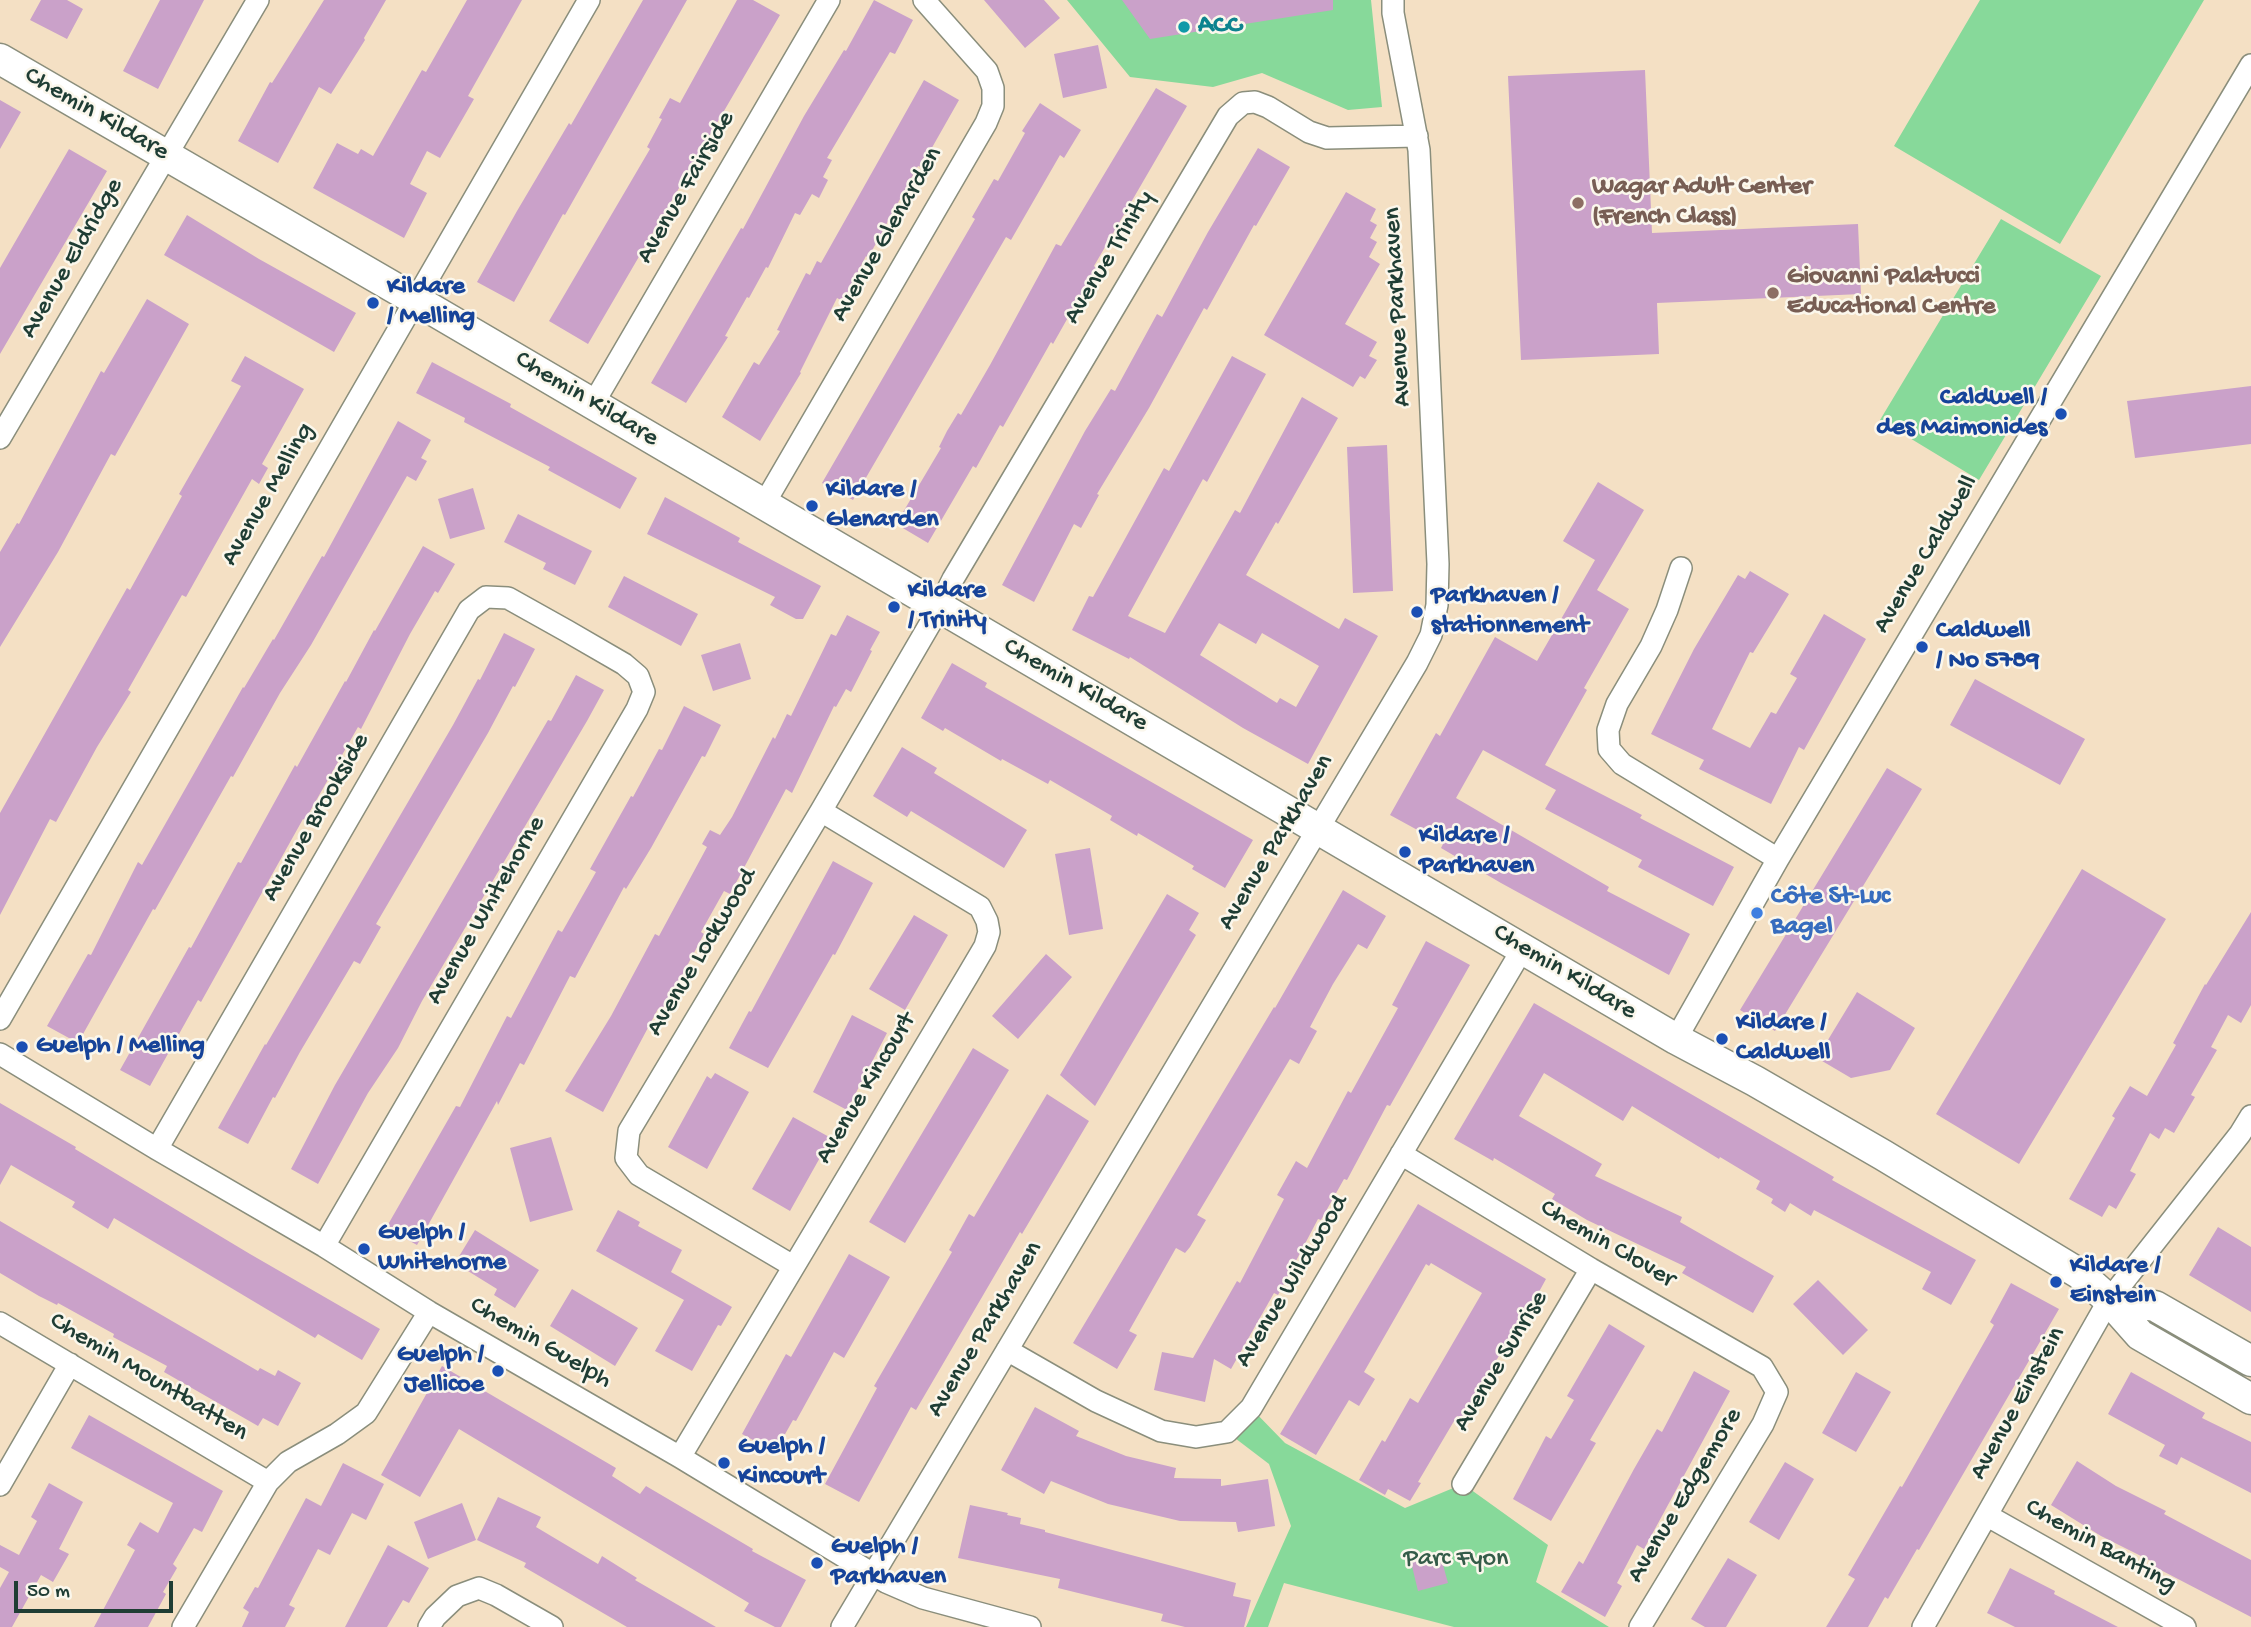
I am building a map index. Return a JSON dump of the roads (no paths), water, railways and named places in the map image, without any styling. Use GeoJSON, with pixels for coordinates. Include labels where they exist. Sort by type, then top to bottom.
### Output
{"type":"FeatureCollection","features":[{"type":"Feature","properties":{"kind":"street","name":"Avenue Eldridge"},"geometry":{"type":"LineString","coordinates":[[0,438],[258,0]]}},
{"type":"Feature","properties":{"kind":"street","name":"Avenue Melling"},"geometry":{"type":"LineString","coordinates":[[0,1019],[589,0]]}},
{"type":"Feature","properties":{"kind":"street","name":"Avenue Fairside"},"geometry":{"type":"LineString","coordinates":[[593,404],[829,0]]}},
{"type":"Feature","properties":{"kind":"street","name":"Avenue Glenarden"},"geometry":{"type":"LineString","coordinates":[[764,504],[986,123],[993,106],[993,88],[987,71],[924,0]]}},
{"type":"Feature","properties":{"kind":"street","name":"Avenue Parkhaven"},"geometry":{"type":"LineString","coordinates":[[842,1627],[1423,653],[1431,635],[1436,616],[1438,564],[1417,135],[1393,13],[1393,0]]}},
{"type":"Feature","properties":{"kind":"street","name":"Chemin Kildare"},"geometry":{"type":"LineString","coordinates":[[0,59],[415,299],[1676,1039],[1755,1080],[1917,1176],[2080,1274],[2109,1300],[2140,1335],[2251,1399]]}},
{"type":"Feature","properties":{"kind":"street","name":"Avenue Caldwell"},"geometry":{"type":"LineString","coordinates":[[1676,1039],[1778,859],[2251,65]]}},
{"type":"Feature","properties":{"kind":"street","name":"Avenue Trinity"},"geometry":{"type":"LineString","coordinates":[[939,606],[1221,125],[1239,105],[1248,102],[1262,104],[1309,132],[1327,138],[1417,135]]}},
{"type":"Feature","properties":{"kind":"street"},"geometry":{"type":"LineString","coordinates":[[1681,568],[1651,646],[1617,704],[1608,730],[1609,749],[1622,764],[1778,859]]}},
{"type":"Feature","properties":{"kind":"street","name":"Avenue Brookside"},"geometry":{"type":"LineString","coordinates":[[157,1149],[469,610],[486,597],[508,598],[567,631]]}},
{"type":"Feature","properties":{"kind":"street","name":"Avenue Lockwood"},"geometry":{"type":"LineString","coordinates":[[793,1266],[639,1175],[626,1158],[629,1131],[821,811],[939,606]]}},
{"type":"Feature","properties":{"kind":"street","name":"Avenue Whitehorne"},"geometry":{"type":"LineString","coordinates":[[324,1246],[637,709],[644,692],[639,676],[624,664],[567,631]]}},
{"type":"Feature","properties":{"kind":"street","name":"Avenue Kincourt"},"geometry":{"type":"LineString","coordinates":[[680,1457],[985,946],[989,932],[980,907],[821,811]]}},
{"type":"Feature","properties":{"kind":"street","name":"Avenue Wildwood"},"geometry":{"type":"LineString","coordinates":[[1007,1350],[1096,1401],[1161,1432],[1196,1437],[1227,1432],[1251,1408],[1522,948]]}},
{"type":"Feature","properties":{"kind":"street","name":"Chemin Guelph"},"geometry":{"type":"LineString","coordinates":[[0,1054],[874,1575],[923,1598],[1030,1627]]}},
{"type":"Feature","properties":{"kind":"street","name":"Avenue Einstein"},"geometry":{"type":"LineString","coordinates":[[1923,1627],[2109,1300],[2240,1135],[2251,1116]]}},
{"type":"Feature","properties":{"kind":"street","name":"Chemin Clover"},"geometry":{"type":"LineString","coordinates":[[1401,1154],[1591,1269],[1762,1367],[1777,1392]]}},
{"type":"Feature","properties":{"kind":"street","name":"Avenue Sunrise"},"geometry":{"type":"LineString","coordinates":[[1463,1484],[1591,1269]]}},
{"type":"Feature","properties":{"kind":"street"},"geometry":{"type":"LineString","coordinates":[[2109,1300],[2154,1306],[2251,1361]]}},
{"type":"Feature","properties":{"kind":"street"},"geometry":{"type":"LineString","coordinates":[[183,1627],[268,1482],[288,1462],[337,1434],[366,1413],[429,1312]]}},
{"type":"Feature","properties":{"kind":"street","name":"Chemin Mountbatten"},"geometry":{"type":"LineString","coordinates":[[0,1323],[268,1482]]}},
{"type":"Feature","properties":{"kind":"street"},"geometry":{"type":"LineString","coordinates":[[0,1486],[70,1364]]}},
{"type":"Feature","properties":{"kind":"street","name":"Avenue Edgemore"},"geometry":{"type":"LineString","coordinates":[[1640,1627],[1763,1424],[1777,1392]]}},
{"type":"Feature","properties":{"kind":"street","name":"Chemin Banting"},"geometry":{"type":"LineString","coordinates":[[1988,1516],[2185,1627]]}},
{"type":"Feature","properties":{"kind":"street"},"geometry":{"type":"LineString","coordinates":[[429,1627],[435,1617],[457,1596],[479,1588],[496,1594],[552,1627]]}},
{"type":"Feature","properties":{"kind":"place","name":"ACC"},"geometry":{"type":"Point","coordinates":[1184,27]}},
{"type":"Feature","properties":{"kind":"place","name":"Wagar Adult Center (French Class)"},"geometry":{"type":"Point","coordinates":[1578,203]}},
{"type":"Feature","properties":{"kind":"place","name":"Giovanni Palatucci Educational Centre"},"geometry":{"type":"Point","coordinates":[1773,293]}},
{"type":"Feature","properties":{"kind":"place","name":"Kildare / Melling"},"geometry":{"type":"Point","coordinates":[373,303]}},
{"type":"Feature","properties":{"kind":"place","name":"Caldwell / des Maimonides"},"geometry":{"type":"Point","coordinates":[2061,414]}},
{"type":"Feature","properties":{"kind":"place","name":"Kildare / Glenarden"},"geometry":{"type":"Point","coordinates":[812,506]}},
{"type":"Feature","properties":{"kind":"place","name":"Kildare / Trinity"},"geometry":{"type":"Point","coordinates":[894,607]}},
{"type":"Feature","properties":{"kind":"place","name":"Parkhaven / stationnement"},"geometry":{"type":"Point","coordinates":[1417,612]}},
{"type":"Feature","properties":{"kind":"place","name":"Caldwell / No 5789"},"geometry":{"type":"Point","coordinates":[1922,647]}},
{"type":"Feature","properties":{"kind":"place","name":"Kildare / Parkhaven"},"geometry":{"type":"Point","coordinates":[1405,852]}},
{"type":"Feature","properties":{"kind":"place","name":"Côte St-Luc Bagel"},"geometry":{"type":"Point","coordinates":[1757,913]}},
{"type":"Feature","properties":{"kind":"place","name":"Kildare / Caldwell"},"geometry":{"type":"Point","coordinates":[1722,1039]}},
{"type":"Feature","properties":{"kind":"place","name":"Guelph / Melling"},"geometry":{"type":"Point","coordinates":[22,1047]}},
{"type":"Feature","properties":{"kind":"place","name":"Guelph / Whitehorne"},"geometry":{"type":"Point","coordinates":[364,1249]}},
{"type":"Feature","properties":{"kind":"place","name":"Kildare / Einstein"},"geometry":{"type":"Point","coordinates":[2056,1282]}},
{"type":"Feature","properties":{"kind":"place","name":"Guelph / Jellicoe"},"geometry":{"type":"Point","coordinates":[498,1371]}},
{"type":"Feature","properties":{"kind":"place","name":"Guelph / Kincourt"},"geometry":{"type":"Point","coordinates":[724,1463]}},
{"type":"Feature","properties":{"kind":"place","name":"Guelph / Parkhaven"},"geometry":{"type":"Point","coordinates":[817,1563]}},
{"type":"Feature","properties":{"kind":"park label","name":"Parc Fyon"},"geometry":{"type":"Point","coordinates":[1456,1560]}}]}
